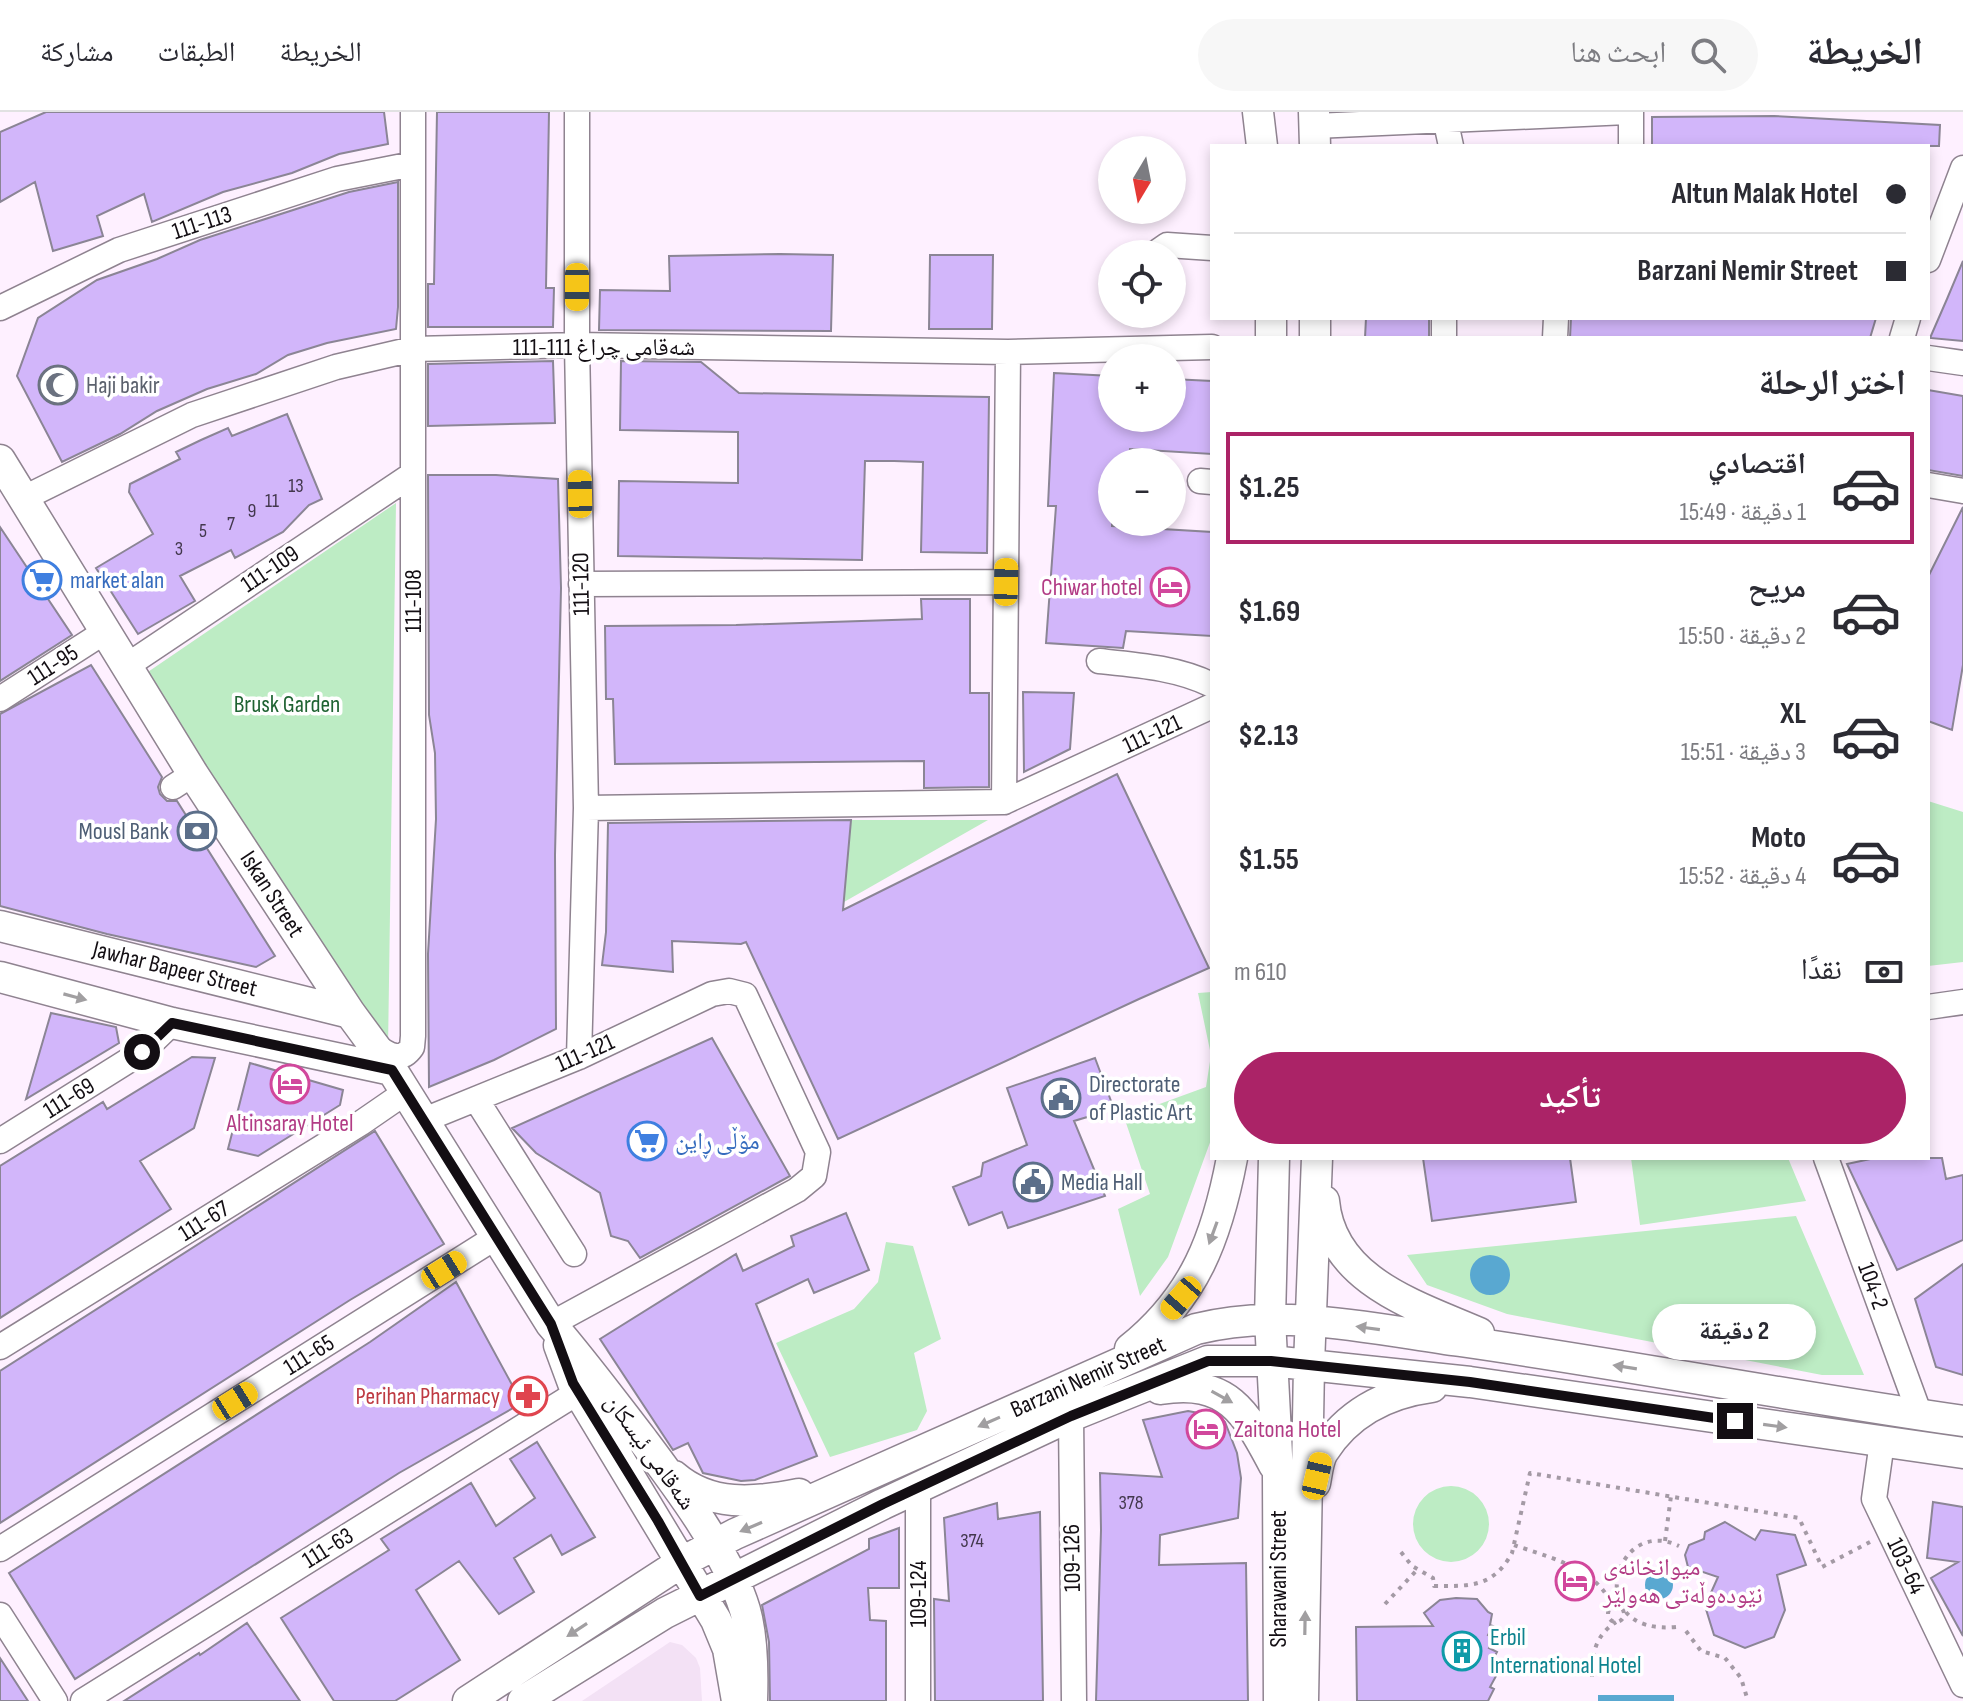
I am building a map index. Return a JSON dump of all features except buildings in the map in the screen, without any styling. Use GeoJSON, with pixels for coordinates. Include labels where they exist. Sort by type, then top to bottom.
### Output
{"type":"FeatureCollection","features":[{"type":"Feature","properties":{"kind":"main road"},"geometry":{"type":"LineString","coordinates":[[1258,112],[1262,144]]}},
{"type":"Feature","properties":{"kind":"main road"},"geometry":{"type":"LineString","coordinates":[[1273,112],[1273,144]]}},
{"type":"Feature","properties":{"kind":"main road","name":"Iskan Street"},"geometry":{"type":"LineString","coordinates":[[10,482],[128,665],[183,780],[391,1069],[551,1324]]}},
{"type":"Feature","properties":{"kind":"main road","name":"Jawhar Bapeer Street"},"geometry":{"type":"LineString","coordinates":[[0,926],[350,1013]]}},
{"type":"Feature","properties":{"kind":"main road"},"geometry":{"type":"LineString","coordinates":[[0,977],[172,1023],[391,1069]]}},
{"type":"Feature","properties":{"kind":"main road"},"geometry":{"type":"LineString","coordinates":[[1101,1372],[1143,1338],[1181,1298],[1213,1237],[1232,1160]]}},
{"type":"Feature","properties":{"kind":"main road"},"geometry":{"type":"LineString","coordinates":[[1270,1319],[1274,1160]]}},
{"type":"Feature","properties":{"kind":"main road"},"geometry":{"type":"LineString","coordinates":[[1310,1320],[1319,1160]]}},
{"type":"Feature","properties":{"kind":"main road"},"geometry":{"type":"LineString","coordinates":[[1319,1160],[1326,1217],[1343,1250],[1368,1280],[1396,1297],[1518,1349]]}},
{"type":"Feature","properties":{"kind":"main road","name":"Sharawani Street"},"geometry":{"type":"LineString","coordinates":[[1270,1319],[1278,1474],[1279,1701]]}},
{"type":"Feature","properties":{"kind":"main road","name":"Barzani Nemir Street"},"geometry":{"type":"LineString","coordinates":[[523,1701],[665,1613],[714,1544],[1196,1329],[1222,1323],[1310,1320],[1518,1349],[1963,1421]]}},
{"type":"Feature","properties":{"kind":"main road","name":"Sharawani Street"},"geometry":{"type":"LineString","coordinates":[[1303,1701],[1310,1320]]}},
{"type":"Feature","properties":{"kind":"main road","name":"شەقامی ئیسکان"},"geometry":{"type":"LineString","coordinates":[[551,1324],[661,1465],[714,1544],[745,1610],[749,1640]]}},
{"type":"Feature","properties":{"kind":"main road","name":"شەقامی ئیسکان"},"geometry":{"type":"LineString","coordinates":[[551,1324],[573,1383],[712,1614],[728,1649],[737,1701]]}},
{"type":"Feature","properties":{"kind":"main road","name":"Barzani Nemir Street"},"geometry":{"type":"LineString","coordinates":[[468,1701],[612,1607],[691,1578],[731,1579],[1071,1416],[1208,1361],[1271,1361],[1470,1382],[1963,1453]]}},
{"type":"Feature","properties":{"kind":"main road"},"geometry":{"type":"LineString","coordinates":[[1306,1520],[1322,1454],[1336,1433],[1356,1416],[1379,1401],[1406,1390],[1470,1382]]}},
{"type":"Feature","properties":{"kind":"main road"},"geometry":{"type":"LineString","coordinates":[[1119,1396],[1195,1386],[1219,1392],[1241,1411],[1278,1474]]}},
{"type":"Feature","properties":{"kind":"main road"},"geometry":{"type":"LineString","coordinates":[[661,1465],[685,1486],[720,1499],[747,1501],[844,1486]]}},
{"type":"Feature","properties":{"kind":"main road"},"geometry":{"type":"LineString","coordinates":[[612,1607],[641,1573],[655,1543],[651,1521],[629,1477]]}},
{"type":"Feature","properties":{"kind":"main road"},"geometry":{"type":"LineString","coordinates":[[752,1701],[749,1611],[754,1588],[777,1557]]}},
{"type":"Feature","properties":{"kind":"main road"},"geometry":{"type":"LineString","coordinates":[[606,1649],[668,1626],[699,1627],[710,1637],[732,1670]]}},
{"type":"Feature","properties":{"kind":"street","name":"111-108"},"geometry":{"type":"LineString","coordinates":[[391,1069],[394,1057],[404,1055],[412,1047],[413,112]]}},
{"type":"Feature","properties":{"kind":"street","name":"111-120"},"geometry":{"type":"LineString","coordinates":[[577,112],[577,345],[586,808],[579,1057]]}},
{"type":"Feature","properties":{"kind":"street"},"geometry":{"type":"LineString","coordinates":[[1315,124],[1539,113],[1629,112],[1631,144]]}},
{"type":"Feature","properties":{"kind":"street"},"geometry":{"type":"LineString","coordinates":[[1452,144],[1461,116]]}},
{"type":"Feature","properties":{"kind":"street","name":"111-113"},"geometry":{"type":"LineString","coordinates":[[0,308],[119,250],[337,179],[413,164]]}},
{"type":"Feature","properties":{"kind":"street"},"geometry":{"type":"LineString","coordinates":[[1930,255],[1963,168]]}},
{"type":"Feature","properties":{"kind":"street"},"geometry":{"type":"LineString","coordinates":[[1186,246],[1210,248]]}},
{"type":"Feature","properties":{"kind":"street","name":"شەقامی چراغ 111-111"},"geometry":{"type":"LineString","coordinates":[[10,482],[192,415],[336,367],[413,349],[577,345],[1008,352],[1210,347]]}},
{"type":"Feature","properties":{"kind":"street"},"geometry":{"type":"LineString","coordinates":[[586,808],[1004,802],[1008,352]]}},
{"type":"Feature","properties":{"kind":"street"},"geometry":{"type":"LineString","coordinates":[[1930,358],[1963,363]]}},
{"type":"Feature","properties":{"kind":"street","name":"111-109"},"geometry":{"type":"LineString","coordinates":[[128,665],[413,474]]}},
{"type":"Feature","properties":{"kind":"street"},"geometry":{"type":"LineString","coordinates":[[1930,485],[1963,491]]}},
{"type":"Feature","properties":{"kind":"street"},"geometry":{"type":"LineString","coordinates":[[581,584],[1006,582]]}},
{"type":"Feature","properties":{"kind":"street","name":"111-95"},"geometry":{"type":"LineString","coordinates":[[0,699],[106,631]]}},
{"type":"Feature","properties":{"kind":"street"},"geometry":{"type":"LineString","coordinates":[[1099,661],[1194,676],[1210,684]]}},
{"type":"Feature","properties":{"kind":"street","name":"111-121"},"geometry":{"type":"LineString","coordinates":[[1004,802],[1210,707]]}},
{"type":"Feature","properties":{"kind":"street","name":"111-121"},"geometry":{"type":"LineString","coordinates":[[424,1120],[579,1057],[712,994],[729,991],[745,995],[818,1152],[814,1176],[797,1190],[551,1324]]}},
{"type":"Feature","properties":{"kind":"street"},"geometry":{"type":"LineString","coordinates":[[1930,1007],[1963,1002]]}},
{"type":"Feature","properties":{"kind":"street","name":"111-69"},"geometry":{"type":"LineString","coordinates":[[0,1141],[142,1052],[172,1023]]}},
{"type":"Feature","properties":{"kind":"street","name":"111-67"},"geometry":{"type":"LineString","coordinates":[[0,1347],[361,1123],[391,1069]]}},
{"type":"Feature","properties":{"kind":"street"},"geometry":{"type":"LineString","coordinates":[[476,1099],[574,1254]]}},
{"type":"Feature","properties":{"kind":"street","name":"104-2"},"geometry":{"type":"LineString","coordinates":[[1827,1160],[1920,1415]]}},
{"type":"Feature","properties":{"kind":"street","name":"111-65"},"geometry":{"type":"LineString","coordinates":[[0,1549],[496,1237]]}},
{"type":"Feature","properties":{"kind":"street","name":"111-63"},"geometry":{"type":"LineString","coordinates":[[83,1701],[572,1396]]}},
{"type":"Feature","properties":{"kind":"street","name":"109-126"},"geometry":{"type":"LineString","coordinates":[[1071,1416],[1074,1701]]}},
{"type":"Feature","properties":{"kind":"street","name":"103-64"},"geometry":{"type":"LineString","coordinates":[[1882,1442],[1874,1499],[1963,1685]]}},
{"type":"Feature","properties":{"kind":"street","name":"109-124"},"geometry":{"type":"LineString","coordinates":[[918,1487],[918,1701]]}},
{"type":"Feature","properties":{"kind":"street"},"geometry":{"type":"LineString","coordinates":[[0,1615],[55,1701]]}},
{"type":"Feature","properties":{"kind":"path"},"geometry":{"type":"LineString","coordinates":[[1401,1552],[1417,1570],[1433,1578],[1434,1586],[1476,1585],[1499,1571],[1514,1545],[1530,1473],[1799,1518],[1822,1567],[1890,1531]]}},
{"type":"Feature","properties":{"kind":"path"},"geometry":{"type":"LineString","coordinates":[[1665,1541],[1671,1496]]}},
{"type":"Feature","properties":{"kind":"path"},"geometry":{"type":"LineString","coordinates":[[1592,1677],[1595,1646],[1603,1632],[1623,1619],[1624,1610],[1617,1592],[1616,1577],[1624,1557],[1646,1544],[1665,1541],[1679,1546]]}},
{"type":"Feature","properties":{"kind":"path"},"geometry":{"type":"LineString","coordinates":[[1514,1545],[1558,1561],[1601,1587],[1612,1607],[1609,1616],[1616,1622]]}},
{"type":"Feature","properties":{"kind":"path"},"geometry":{"type":"LineString","coordinates":[[1385,1604],[1417,1570]]}},
{"type":"Feature","properties":{"kind":"path"},"geometry":{"type":"LineString","coordinates":[[1612,1607],[1624,1610],[1640,1624],[1654,1628],[1676,1627]]}},
{"type":"Feature","properties":{"kind":"path"},"geometry":{"type":"LineString","coordinates":[[1686,1631],[1701,1651],[1725,1658],[1741,1678],[1748,1701]]}},
{"type":"Feature","properties":{"kind":"shaded area"},"geometry":{"type":"Polygon","coordinates":[[[670,1642],[682,1645],[696,1658],[700,1668],[702,1701],[582,1701],[670,1642]]]}},
{"type":"Feature","properties":{"kind":"green space","name":"Brusk Garden"},"geometry":{"type":"Polygon","coordinates":[[[396,503],[388,1049],[142,676],[396,503]]]}},
{"type":"Feature","properties":{"kind":"green space"},"geometry":{"type":"Polygon","coordinates":[[[1930,802],[1963,812],[1963,962],[1930,966],[1930,802]]]}},
{"type":"Feature","properties":{"kind":"green space"},"geometry":{"type":"Polygon","coordinates":[[[851,820],[988,820],[844,902],[851,820]]]}},
{"type":"Feature","properties":{"kind":"green space"},"geometry":{"type":"Polygon","coordinates":[[[1210,992],[1210,1050],[1198,993],[1210,992]]]}},
{"type":"Feature","properties":{"kind":"green space"},"geometry":{"type":"Polygon","coordinates":[[[1210,1061],[1210,1142],[1168,1257],[1140,1296],[1118,1209],[1150,1194],[1124,1117],[1206,1087],[1210,1061]]]}},
{"type":"Feature","properties":{"kind":"green space"},"geometry":{"type":"Polygon","coordinates":[[[1631,1160],[1789,1160],[1806,1201],[1640,1225],[1631,1160]]]}},
{"type":"Feature","properties":{"kind":"green space"},"geometry":{"type":"Polygon","coordinates":[[[1796,1216],[1864,1375],[1822,1375],[1507,1314],[1427,1285],[1407,1255],[1796,1216]]]}},
{"type":"Feature","properties":{"kind":"green space"},"geometry":{"type":"Polygon","coordinates":[[[886,1242],[913,1246],[941,1339],[914,1353],[927,1411],[917,1430],[830,1457],[776,1343],[854,1309],[878,1282],[886,1242]]]}},
{"type":"Feature","properties":{"kind":"green space"},"geometry":{"type":"Polygon","coordinates":[[[1444,1486],[1458,1486],[1472,1492],[1483,1503],[1489,1524],[1486,1539],[1478,1551],[1458,1562],[1444,1562],[1430,1556],[1419,1545],[1413,1531],[1413,1517],[1419,1503],[1430,1492],[1444,1486]]]}},
{"type":"Feature","properties":{"kind":"water"},"geometry":{"type":"Polygon","coordinates":[[[1490,1255],[1504,1261],[1510,1275],[1504,1289],[1490,1295],[1476,1289],[1470,1275],[1476,1261],[1490,1255]]]}},
{"type":"Feature","properties":{"kind":"water"},"geometry":{"type":"Polygon","coordinates":[[[1659,1571],[1669,1575],[1673,1585],[1669,1595],[1659,1599],[1649,1595],[1645,1585],[1649,1575],[1659,1571]]]}},
{"type":"Feature","properties":{"kind":"water"},"geometry":{"type":"Polygon","coordinates":[[[1598,1695],[1674,1695],[1674,1701],[1598,1701],[1598,1695]]]}},
{"type":"Feature","properties":{"kind":"place","name":"Haji bakir"},"geometry":{"type":"Point","coordinates":[58,385]}},
{"type":"Feature","properties":{"kind":"place","name":"market alan"},"geometry":{"type":"Point","coordinates":[42,580]}},
{"type":"Feature","properties":{"kind":"place","name":"Chiwar hotel"},"geometry":{"type":"Point","coordinates":[1170,587]}},
{"type":"Feature","properties":{"kind":"place","name":"Mousl Bank"},"geometry":{"type":"Point","coordinates":[197,831]}},
{"type":"Feature","properties":{"kind":"place","name":"Altinsaray Hotel"},"geometry":{"type":"Point","coordinates":[290,1084]}},
{"type":"Feature","properties":{"kind":"place","name":"Directorate of Plastic Art"},"geometry":{"type":"Point","coordinates":[1061,1098]}},
{"type":"Feature","properties":{"kind":"place","name":"مۆڵی ڕاین"},"geometry":{"type":"Point","coordinates":[647,1141]}},
{"type":"Feature","properties":{"kind":"place","name":"Media Hall"},"geometry":{"type":"Point","coordinates":[1033,1182]}},
{"type":"Feature","properties":{"kind":"place","name":"Perihan Pharmacy"},"geometry":{"type":"Point","coordinates":[528,1396]}},
{"type":"Feature","properties":{"kind":"place","name":"Zaitona Hotel"},"geometry":{"type":"Point","coordinates":[1206,1429]}},
{"type":"Feature","properties":{"kind":"place","name":"میوانخانەی نێودەوڵەتی هەولێر"},"geometry":{"type":"Point","coordinates":[1575,1581]}},
{"type":"Feature","properties":{"kind":"place","name":"Erbil International Hotel"},"geometry":{"type":"Point","coordinates":[1462,1651]}},
{"type":"Feature","properties":{"kind":"route"},"geometry":{"type":"LineString","coordinates":[[142,1052],[172,1023],[392,1070],[551,1324],[573,1383],[700,1596],[883,1504],[1071,1416],[1208,1361],[1271,1361],[1470,1382],[1735,1421]]}}]}
